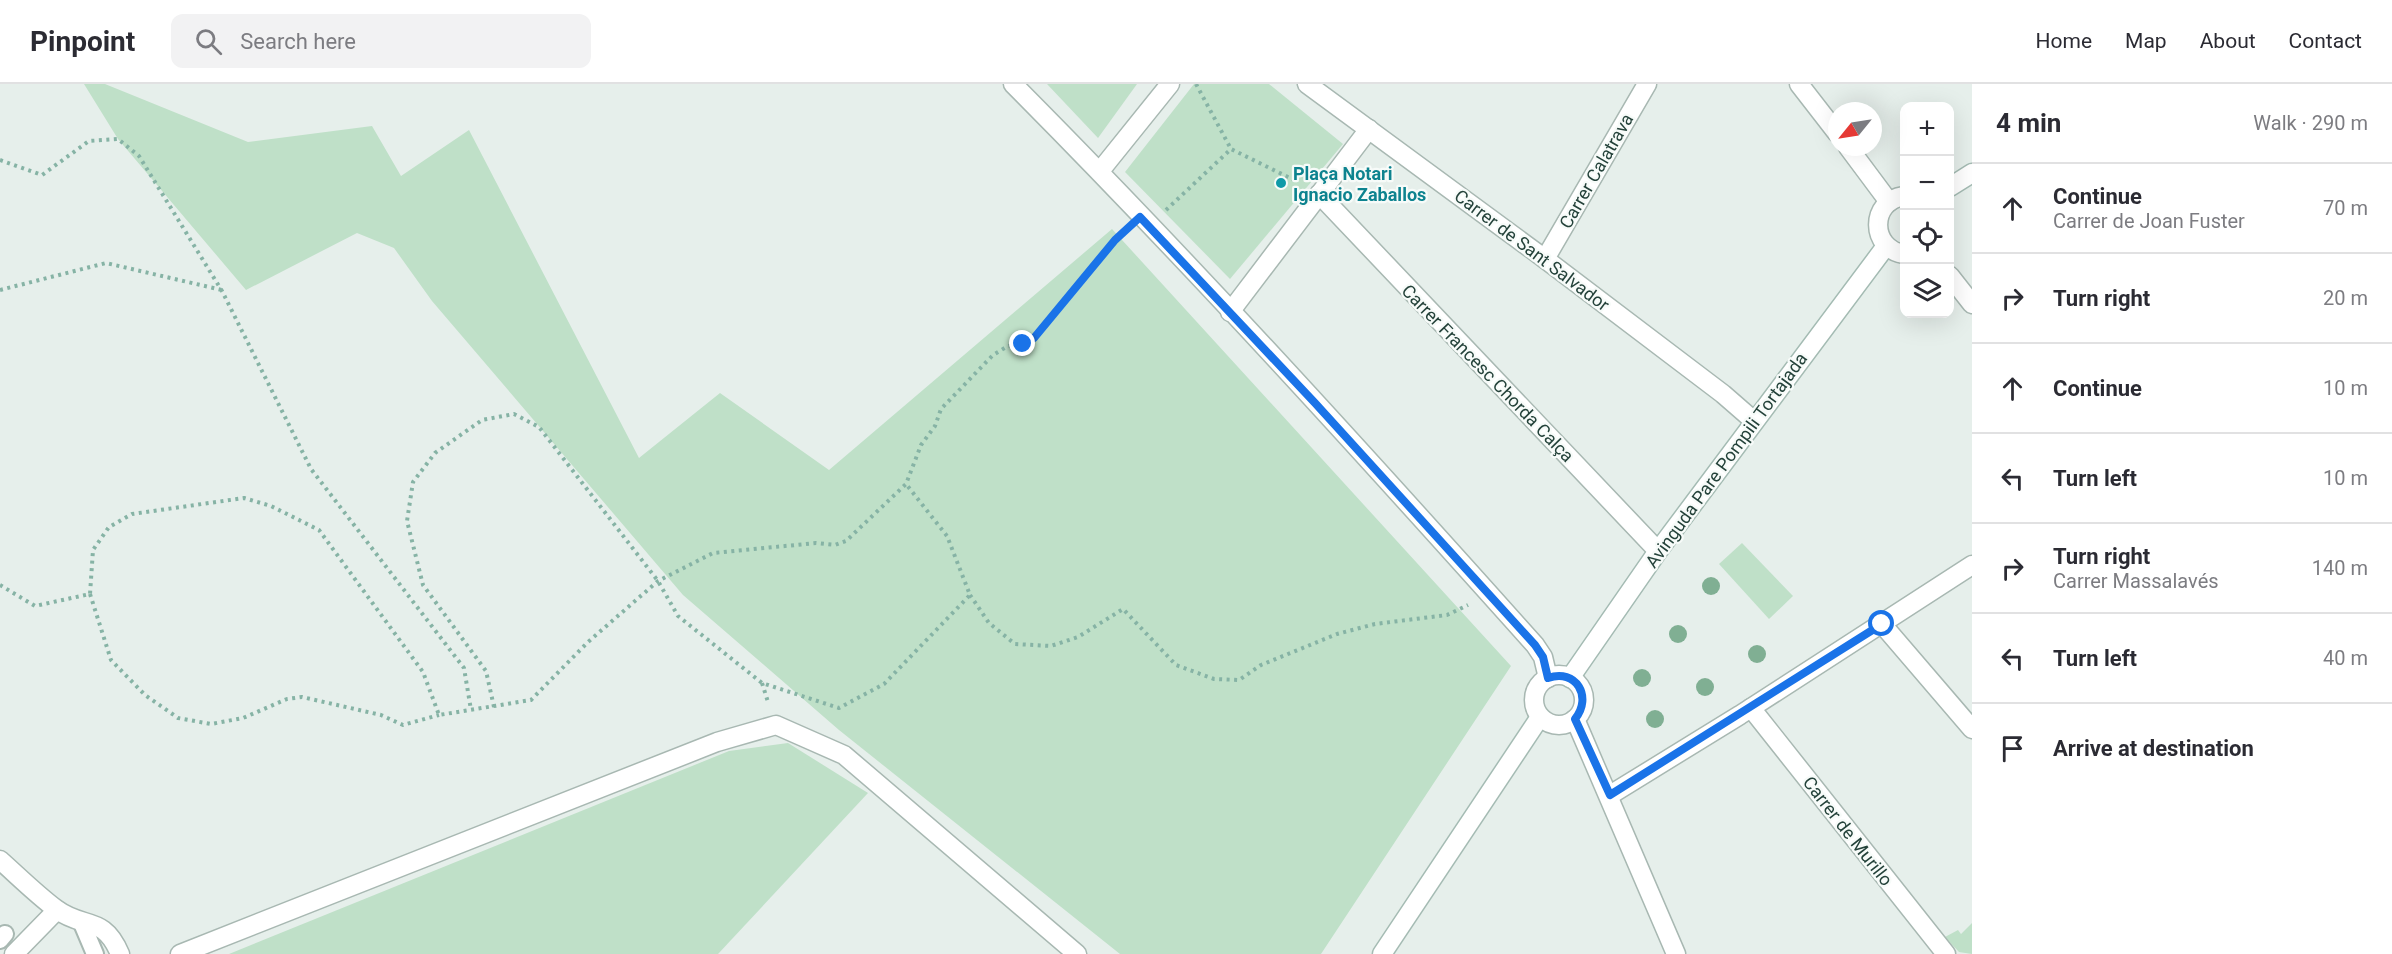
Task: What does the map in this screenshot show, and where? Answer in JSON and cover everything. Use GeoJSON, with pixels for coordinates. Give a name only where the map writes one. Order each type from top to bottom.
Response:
{"type":"FeatureCollection","features":[{"type":"Feature","properties":{"kind":"street"},"geometry":{"type":"LineString","coordinates":[[1013,84],[1100,171],[1535,645],[1543,657],[1548,678]]}},
{"type":"Feature","properties":{"kind":"street"},"geometry":{"type":"LineString","coordinates":[[1100,171],[1170,84]]}},
{"type":"Feature","properties":{"kind":"street","name":"Carrer de Sant Salvador"},"geometry":{"type":"LineString","coordinates":[[1307,84],[1545,259],[1723,394],[1754,421]]}},
{"type":"Feature","properties":{"kind":"street","name":"Carrer Calatrava"},"geometry":{"type":"LineString","coordinates":[[1545,259],[1647,84]]}},
{"type":"Feature","properties":{"kind":"street"},"geometry":{"type":"LineString","coordinates":[[1783,84],[1815,102]]}},
{"type":"Feature","properties":{"kind":"street"},"geometry":{"type":"LineString","coordinates":[[1799,84],[1828,120]]}},
{"type":"Feature","properties":{"kind":"street"},"geometry":{"type":"LineString","coordinates":[[1230,312],[1313,190],[1369,129]]}},
{"type":"Feature","properties":{"kind":"street"},"geometry":{"type":"LineString","coordinates":[[1856,156],[1897,199],[1878,219],[1880,238],[1893,252],[1900,253]]}},
{"type":"Feature","properties":{"kind":"street"},"geometry":{"type":"LineString","coordinates":[[1954,184],[1972,173]]}},
{"type":"Feature","properties":{"kind":"street","name":"Carrer Francesc Chorda Calça"},"geometry":{"type":"LineString","coordinates":[[1313,190],[1658,551]]}},
{"type":"Feature","properties":{"kind":"street","name":"Avinguda Pare Pompili Tortajada"},"geometry":{"type":"LineString","coordinates":[[1570,678],[1658,551],[1886,246]]}},
{"type":"Feature","properties":{"kind":"street"},"geometry":{"type":"LineString","coordinates":[[1954,281],[1972,304]]}},
{"type":"Feature","properties":{"kind":"street"},"geometry":{"type":"LineString","coordinates":[[1610,795],[1751,708],[1972,565]]}},
{"type":"Feature","properties":{"kind":"street"},"geometry":{"type":"LineString","coordinates":[[1882,624],[1972,729]]}},
{"type":"Feature","properties":{"kind":"street"},"geometry":{"type":"LineString","coordinates":[[1563,675],[1570,678],[1581,689],[1584,697],[1583,706],[1575,719],[1568,724],[1553,725],[1540,717],[1536,710],[1534,695],[1542,682],[1548,678],[1563,675]]}},
{"type":"Feature","properties":{"kind":"street","name":"Carrer de Murillo"},"geometry":{"type":"LineString","coordinates":[[1751,708],[1946,954]]}},
{"type":"Feature","properties":{"kind":"street"},"geometry":{"type":"LineString","coordinates":[[1382,954],[1540,717]]}},
{"type":"Feature","properties":{"kind":"street"},"geometry":{"type":"LineString","coordinates":[[1575,719],[1610,795],[1676,954]]}},
{"type":"Feature","properties":{"kind":"street"},"geometry":{"type":"LineString","coordinates":[[180,954],[717,742],[776,725],[844,755],[1077,954]]}},
{"type":"Feature","properties":{"kind":"street"},"geometry":{"type":"LineString","coordinates":[[0,860],[57,910],[81,921],[101,926],[114,940],[120,954]]}},
{"type":"Feature","properties":{"kind":"street"},"geometry":{"type":"LineString","coordinates":[[14,954],[57,910]]}},
{"type":"Feature","properties":{"kind":"lane"},"geometry":{"type":"LineString","coordinates":[[81,921],[94,954]]}},
{"type":"Feature","properties":{"kind":"path"},"geometry":{"type":"LineString","coordinates":[[1196,84],[1231,149],[1313,190]]}},
{"type":"Feature","properties":{"kind":"path"},"geometry":{"type":"LineString","coordinates":[[0,160],[42,175],[89,141],[118,139],[138,156],[222,291],[311,469],[464,668],[471,710]]}},
{"type":"Feature","properties":{"kind":"path"},"geometry":{"type":"LineString","coordinates":[[1161,214],[1231,149]]}},
{"type":"Feature","properties":{"kind":"path"},"geometry":{"type":"LineString","coordinates":[[439,715],[423,672],[319,530],[271,506],[244,498],[132,514],[109,527],[93,550],[90,594],[111,660],[145,695],[178,718],[211,724],[243,718],[287,699],[302,697],[381,715],[403,726],[439,715],[531,700],[588,642],[658,580],[713,553],[816,543],[835,545],[846,541],[906,484],[921,445],[935,426],[940,409],[993,355],[1008,346],[1023,344],[1034,338],[1115,240],[1140,217]]}},
{"type":"Feature","properties":{"kind":"path"},"geometry":{"type":"LineString","coordinates":[[0,290],[106,263],[222,291]]}},
{"type":"Feature","properties":{"kind":"path"},"geometry":{"type":"LineString","coordinates":[[494,706],[486,671],[423,585],[407,521],[413,482],[435,453],[482,420],[514,414],[539,428],[658,580],[678,616],[762,682],[839,708],[884,684],[970,595]]}},
{"type":"Feature","properties":{"kind":"path"},"geometry":{"type":"LineString","coordinates":[[906,484],[947,536],[970,595],[989,623],[1015,644],[1051,646],[1069,640],[1123,609],[1176,665],[1214,679],[1239,680],[1261,665],[1337,634],[1375,624],[1448,615],[1468,605]]}},
{"type":"Feature","properties":{"kind":"path"},"geometry":{"type":"LineString","coordinates":[[0,585],[35,606],[90,594]]}},
{"type":"Feature","properties":{"kind":"green space"},"geometry":{"type":"Polygon","coordinates":[[[84,84],[105,84],[248,142],[372,126],[401,176],[469,130],[639,458],[720,393],[829,470],[1112,229],[1511,666],[1321,954],[1120,954],[839,730],[683,595],[432,301],[394,248],[357,233],[246,290],[118,139],[84,84]]]}},
{"type":"Feature","properties":{"kind":"green space"},"geometry":{"type":"Polygon","coordinates":[[[1047,84],[1137,84],[1098,138],[1047,84]]]}},
{"type":"Feature","properties":{"kind":"green space"},"geometry":{"type":"Polygon","coordinates":[[[1194,84],[1269,84],[1343,144],[1230,279],[1125,172],[1194,84]]]}},
{"type":"Feature","properties":{"kind":"green space"},"geometry":{"type":"Polygon","coordinates":[[[1742,543],[1793,596],[1769,619],[1719,564],[1742,543]]]}},
{"type":"Feature","properties":{"kind":"green space"},"geometry":{"type":"Polygon","coordinates":[[[788,743],[868,793],[718,954],[229,954],[729,751],[788,743]]]}},
{"type":"Feature","properties":{"kind":"green space"},"geometry":{"type":"Polygon","coordinates":[[[1972,923],[1972,954],[1959,952],[1945,937],[1958,930],[1961,934],[1972,923]]]}},
{"type":"Feature","properties":{"kind":"place","name":"Plaça Notari Ignacio Zaballos"},"geometry":{"type":"Point","coordinates":[1281,183]}},
{"type":"Feature","properties":{"kind":"route"},"geometry":{"type":"LineString","coordinates":[[1023,344],[1034,338],[1115,240],[1140,217],[1423,519],[1535,645],[1543,657],[1548,678],[1563,675],[1570,678],[1581,689],[1584,697],[1583,706],[1575,719],[1610,795],[1740,716],[1882,624]]}}]}
